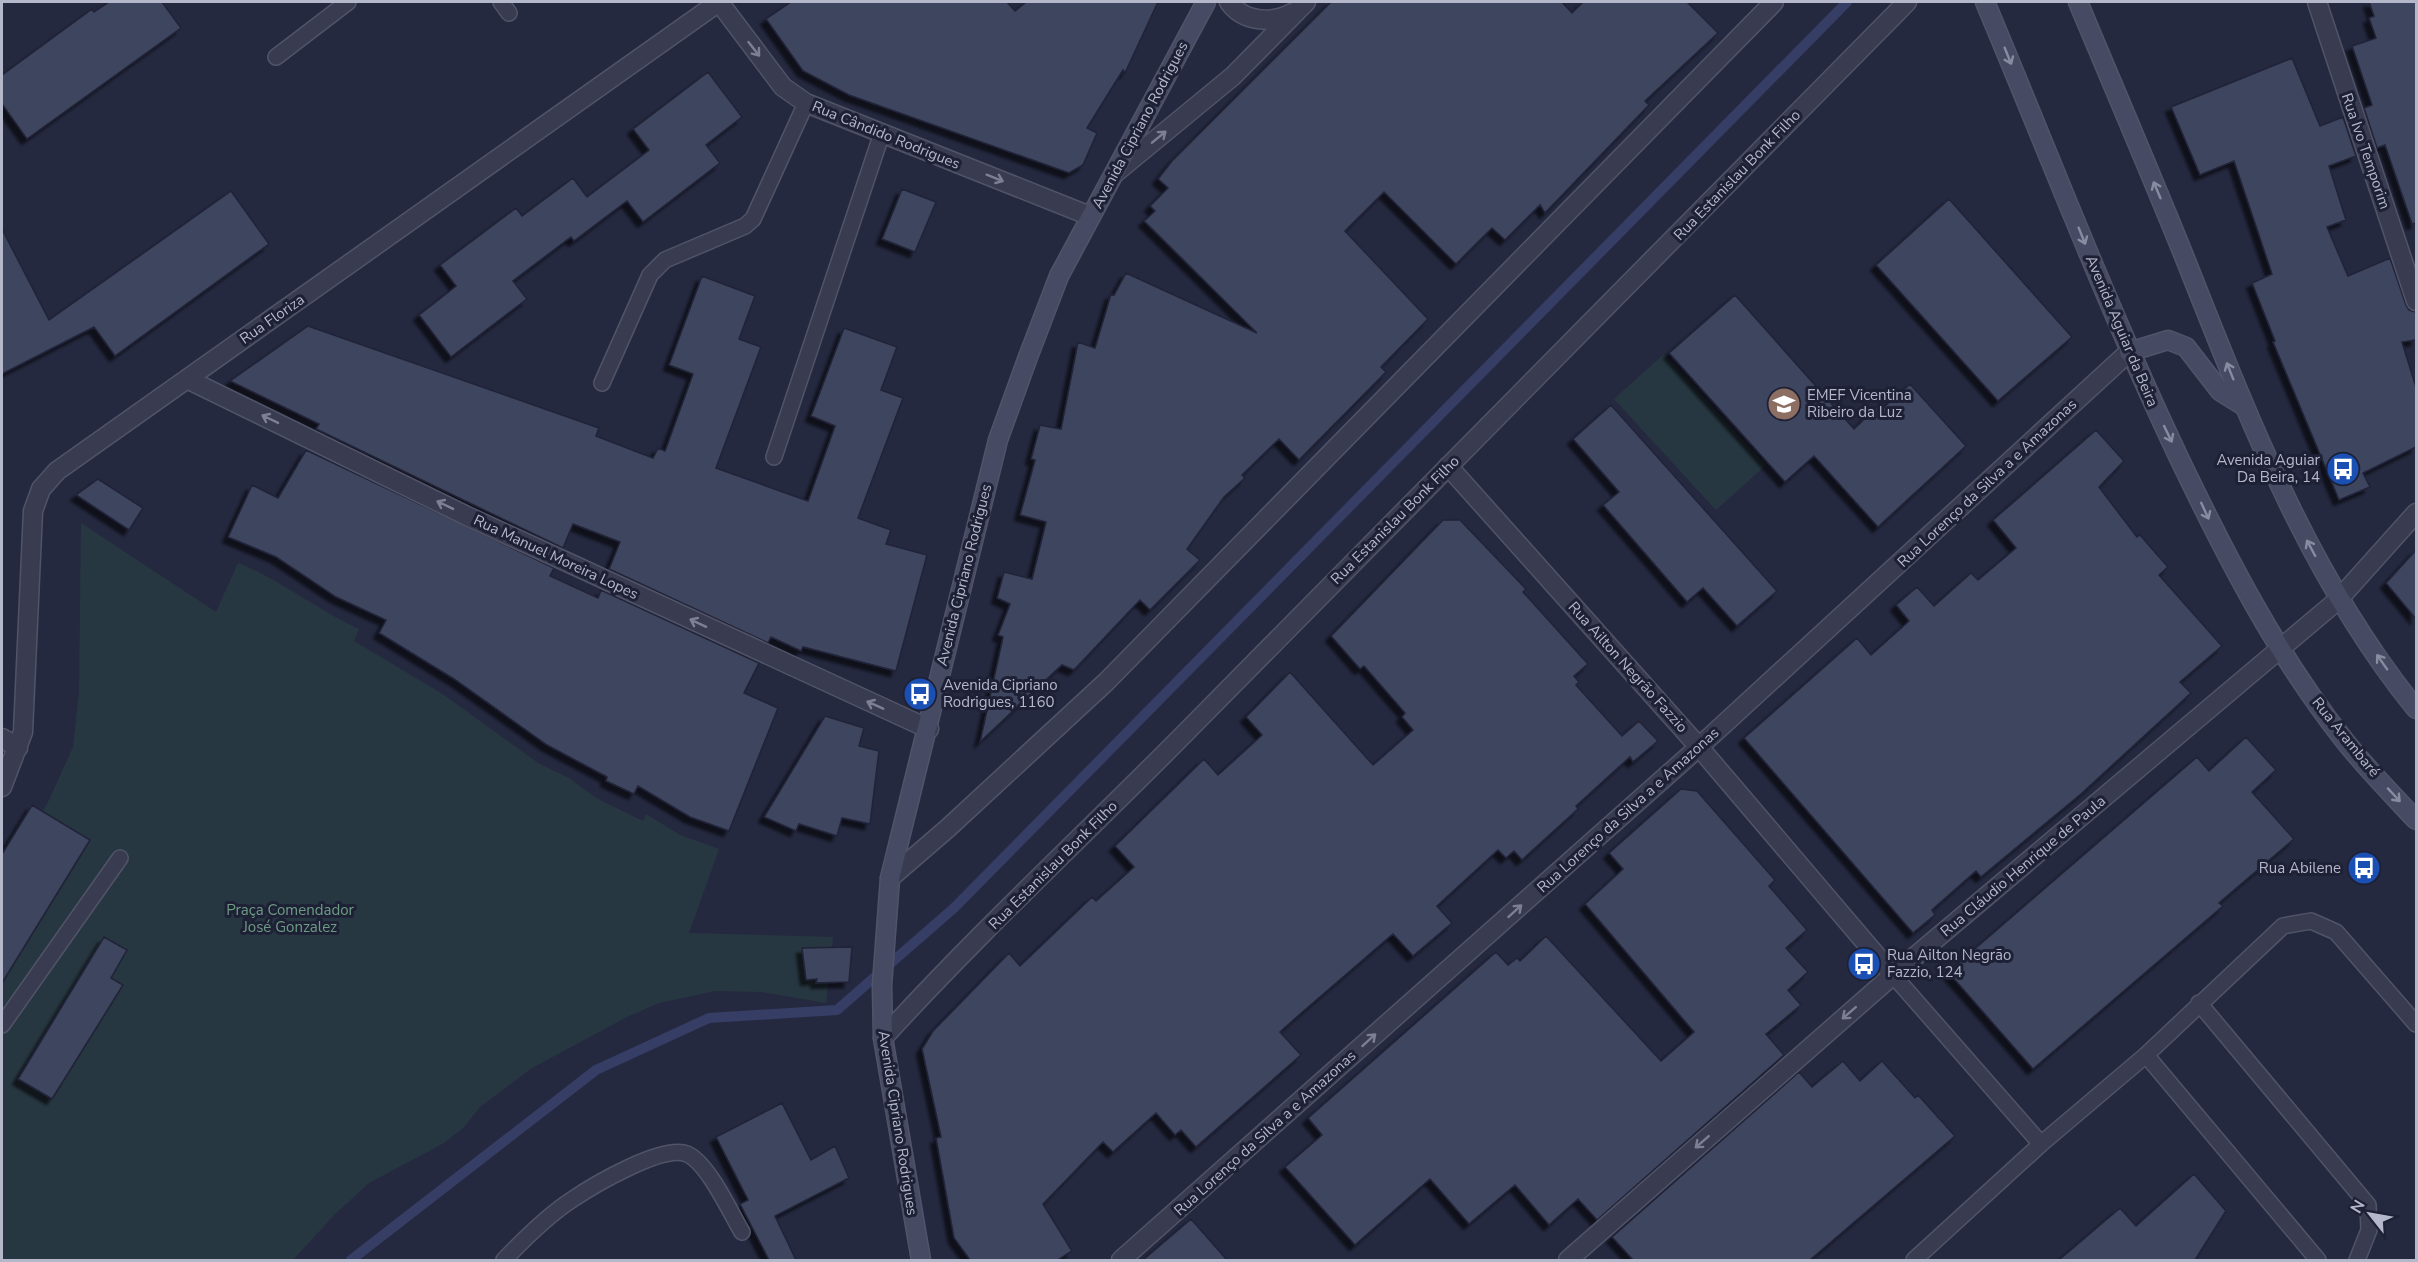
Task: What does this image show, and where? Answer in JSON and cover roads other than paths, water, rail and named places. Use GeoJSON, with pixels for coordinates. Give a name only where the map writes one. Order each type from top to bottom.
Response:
{"type":"FeatureCollection","features":[{"type":"Feature","properties":{"kind":"main road","name":"Avenida Cipriano Rodrigues"},"geometry":{"type":"LineString","coordinates":[[921,1260],[883,1038],[882,985],[890,878],[929,729],[949,632],[998,440],[1059,276],[1206,2]]}},
{"type":"Feature","properties":{"kind":"main road","name":"Avenida Aguiar da Beira"},"geometry":{"type":"LineString","coordinates":[[1985,2],[2129,352],[2218,539],[2281,650]]}},
{"type":"Feature","properties":{"kind":"main road"},"geometry":{"type":"LineString","coordinates":[[2078,2],[2244,406],[2304,536],[2338,600],[2416,709]]}},
{"type":"Feature","properties":{"kind":"main road"},"geometry":{"type":"LineString","coordinates":[[2129,352],[2168,340],[2186,347],[2220,392],[2244,406]]}},
{"type":"Feature","properties":{"kind":"main road","name":"Rua Arambaré"},"geometry":{"type":"LineString","coordinates":[[2281,650],[2345,742],[2416,820]]}},
{"type":"Feature","properties":{"kind":"street","name":"Rua Cândido Rodrigues"},"geometry":{"type":"LineString","coordinates":[[719,2],[783,87],[806,103],[1090,216]]}},
{"type":"Feature","properties":{"kind":"street","name":"Rua Floriza"},"geometry":{"type":"LineString","coordinates":[[2,787],[24,732],[33,511],[41,489],[57,471],[719,2]]}},
{"type":"Feature","properties":{"kind":"street"},"geometry":{"type":"LineString","coordinates":[[1229,2],[1248,17],[1265,21],[1283,18],[1303,5]]}},
{"type":"Feature","properties":{"kind":"street"},"geometry":{"type":"LineString","coordinates":[[890,878],[948,828],[1106,682],[1774,2]]}},
{"type":"Feature","properties":{"kind":"street","name":"Rua Estanislau Bonk Filho"},"geometry":{"type":"LineString","coordinates":[[883,1038],[929,988],[1565,351],[1907,2]]}},
{"type":"Feature","properties":{"kind":"street","name":"Rua Ivo Temporim"},"geometry":{"type":"LineString","coordinates":[[2317,2],[2416,301]]}},
{"type":"Feature","properties":{"kind":"street"},"geometry":{"type":"LineString","coordinates":[[1114,174],[1233,76],[1303,5]]}},
{"type":"Feature","properties":{"kind":"street","name":"Rua Lorenço da Silva a e Amazonas"},"geometry":{"type":"LineString","coordinates":[[1121,1260],[1699,747],[2129,352]]}},
{"type":"Feature","properties":{"kind":"street","name":"Rua Manuel Moreira Lopes"},"geometry":{"type":"LineString","coordinates":[[188,379],[467,516],[929,729]]}},
{"type":"Feature","properties":{"kind":"street","name":"Rua Ailton Negrão Fazzio"},"geometry":{"type":"LineString","coordinates":[[1448,466],[1699,747],[1893,975]]}},
{"type":"Feature","properties":{"kind":"street","name":"Rua Cláudio Henrique de Paula"},"geometry":{"type":"LineString","coordinates":[[1568,1260],[1893,975],[2338,600],[2416,513]]}},
{"type":"Feature","properties":{"kind":"street"},"geometry":{"type":"LineString","coordinates":[[2,738],[18,748]]}},
{"type":"Feature","properties":{"kind":"lane"},"geometry":{"type":"LineString","coordinates":[[276,57],[348,2]]}},
{"type":"Feature","properties":{"kind":"lane"},"geometry":{"type":"LineString","coordinates":[[602,383],[650,275],[665,260],[745,226],[753,219],[806,103]]}},
{"type":"Feature","properties":{"kind":"lane"},"geometry":{"type":"LineString","coordinates":[[774,457],[882,134]]}},
{"type":"Feature","properties":{"kind":"lane"},"geometry":{"type":"LineString","coordinates":[[2,1025],[120,858]]}},
{"type":"Feature","properties":{"kind":"lane"},"geometry":{"type":"LineString","coordinates":[[1914,1260],[2041,1144],[2146,1055],[2283,926],[2311,921],[2336,932],[2416,1024]]}},
{"type":"Feature","properties":{"kind":"lane","name":"Rua Ailton Negrão Fazzio"},"geometry":{"type":"LineString","coordinates":[[1893,975],[2041,1144]]}},
{"type":"Feature","properties":{"kind":"lane"},"geometry":{"type":"LineString","coordinates":[[2199,1004],[2368,1205],[2368,1230],[2357,1260]]}},
{"type":"Feature","properties":{"kind":"lane"},"geometry":{"type":"LineString","coordinates":[[2146,1055],[2318,1260]]}},
{"type":"Feature","properties":{"kind":"lane"},"geometry":{"type":"LineString","coordinates":[[504,1260],[518,1245],[572,1199],[631,1166],[674,1152],[686,1154],[701,1164],[742,1232]]}},
{"type":"Feature","properties":{"kind":"waterway"},"geometry":{"type":"LineString","coordinates":[[351,1260],[596,1070],[709,1018],[837,1010],[954,908],[1847,2]]}},
{"type":"Feature","properties":{"kind":"place","name":"EMEF Vicentina Ribeiro da Luz"},"geometry":{"type":"Point","coordinates":[1784,404]}},
{"type":"Feature","properties":{"kind":"place","name":"Avenida Aguiar Da Beira, 14"},"geometry":{"type":"Point","coordinates":[2343,469]}},
{"type":"Feature","properties":{"kind":"place","name":"Avenida Cipriano Rodrigues, 1160"},"geometry":{"type":"Point","coordinates":[920,694]}},
{"type":"Feature","properties":{"kind":"place","name":"Rua Abilene"},"geometry":{"type":"Point","coordinates":[2364,868]}},
{"type":"Feature","properties":{"kind":"place","name":"Rua Ailton Negrão Fazzio, 124"},"geometry":{"type":"Point","coordinates":[1864,964]}},
{"type":"Feature","properties":{"kind":"park label","name":"Praça Comendador José Gonzalez"},"geometry":{"type":"Point","coordinates":[290,918]}}]}
